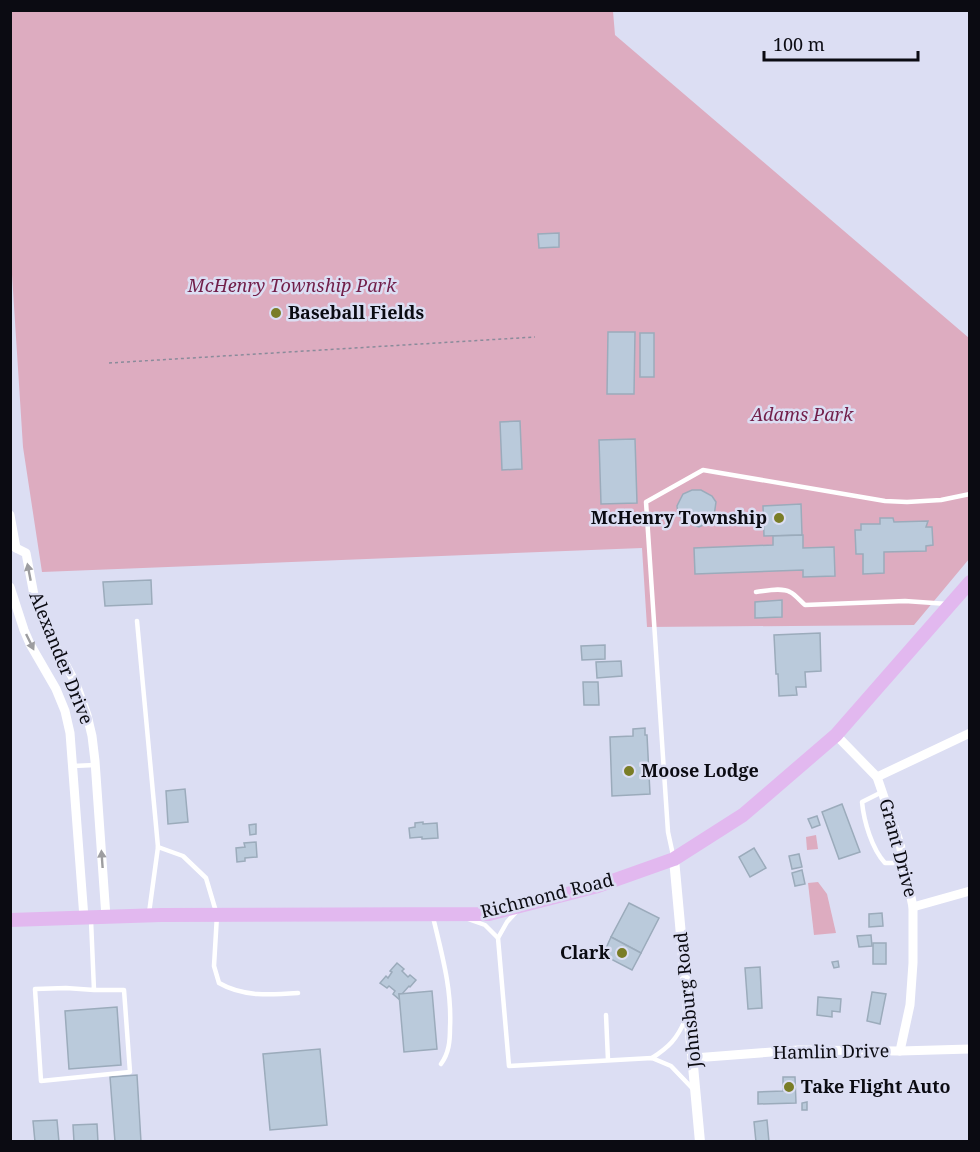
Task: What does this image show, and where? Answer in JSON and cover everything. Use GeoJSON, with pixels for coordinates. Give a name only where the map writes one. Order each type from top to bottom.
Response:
{"type":"FeatureCollection","features":[{"type":"Feature","properties":{"kind":"main road","name":"Richmond Road"},"geometry":{"type":"LineString","coordinates":[[10,920],[217,915],[489,914],[598,886],[674,859],[743,815],[836,735],[969,582]]}},
{"type":"Feature","properties":{"kind":"street","name":"Alexander Drive"},"geometry":{"type":"LineString","coordinates":[[10,515],[13,550],[26,553],[34,595],[44,624],[76,684],[92,736],[106,917]]}},
{"type":"Feature","properties":{"kind":"street","name":"Alexander Drive"},"geometry":{"type":"LineString","coordinates":[[10,587],[30,644],[56,689],[65,711],[70,733],[88,918]]}},
{"type":"Feature","properties":{"kind":"street"},"geometry":{"type":"LineString","coordinates":[[877,777],[969,733]]}},
{"type":"Feature","properties":{"kind":"street","name":"Grant Drive"},"geometry":{"type":"LineString","coordinates":[[836,735],[877,777],[900,844],[913,907],[910,1005],[900,1051]]}},
{"type":"Feature","properties":{"kind":"street","name":"Johnsburg Road"},"geometry":{"type":"LineString","coordinates":[[674,859],[700,1142]]}},
{"type":"Feature","properties":{"kind":"street"},"geometry":{"type":"LineString","coordinates":[[913,907],[969,891]]}},
{"type":"Feature","properties":{"kind":"street","name":"Hamlin Drive"},"geometry":{"type":"LineString","coordinates":[[694,1058],[798,1050],[969,1049]]}},
{"type":"Feature","properties":{"kind":"lane"},"geometry":{"type":"LineString","coordinates":[[674,859],[668,832],[646,501],[702,470],[885,501],[930,501],[969,494]]}},
{"type":"Feature","properties":{"kind":"lane"},"geometry":{"type":"LineString","coordinates":[[756,592],[783,590],[792,593],[805,605],[905,601],[950,604]]}},
{"type":"Feature","properties":{"kind":"lane"},"geometry":{"type":"LineString","coordinates":[[137,621],[158,847],[149,916]]}},
{"type":"Feature","properties":{"kind":"lane"},"geometry":{"type":"LineString","coordinates":[[73,766],[95,765]]}},
{"type":"Feature","properties":{"kind":"lane"},"geometry":{"type":"LineString","coordinates":[[882,792],[862,802],[876,854],[885,863],[904,863]]}},
{"type":"Feature","properties":{"kind":"lane"},"geometry":{"type":"LineString","coordinates":[[158,847],[183,856],[206,878],[217,915],[214,966],[219,983],[230,989],[265,995],[298,993]]}},
{"type":"Feature","properties":{"kind":"lane"},"geometry":{"type":"LineString","coordinates":[[521,906],[507,922],[498,938],[509,1066],[652,1058],[671,1066],[697,1094]]}},
{"type":"Feature","properties":{"kind":"lane"},"geometry":{"type":"LineString","coordinates":[[432,915],[450,990],[450,1042],[446,1057],[441,1064]]}},
{"type":"Feature","properties":{"kind":"lane"},"geometry":{"type":"LineString","coordinates":[[456,915],[485,925],[498,938]]}},
{"type":"Feature","properties":{"kind":"lane"},"geometry":{"type":"LineString","coordinates":[[88,918],[94,990]]}},
{"type":"Feature","properties":{"kind":"lane"},"geometry":{"type":"LineString","coordinates":[[35,989],[94,990],[124,990],[130,1072],[41,1081],[35,989]]}},
{"type":"Feature","properties":{"kind":"lane"},"geometry":{"type":"LineString","coordinates":[[652,1058],[668,1047],[680,1033],[689,1011]]}},
{"type":"Feature","properties":{"kind":"lane"},"geometry":{"type":"LineString","coordinates":[[606,1015],[608,1060]]}},
{"type":"Feature","properties":{"kind":"path"},"geometry":{"type":"LineString","coordinates":[[109,363],[535,337]]}},
{"type":"Feature","properties":{"kind":"green space","name":"McHenry Township Park"},"geometry":{"type":"Polygon","coordinates":[[[10,11],[613,11],[615,35],[969,338],[969,559],[914,625],[647,627],[642,548],[42,572],[23,447],[11,259],[10,11]]]}},
{"type":"Feature","properties":{"kind":"green space"},"geometry":{"type":"Polygon","coordinates":[[[816,835],[818,849],[807,850],[806,837],[816,835]]]}},
{"type":"Feature","properties":{"kind":"green space"},"geometry":{"type":"Polygon","coordinates":[[[818,882],[827,894],[836,933],[814,935],[808,883],[818,882]]]}},
{"type":"Feature","properties":{"kind":"building"},"geometry":{"type":"Polygon","coordinates":[[[559,233],[559,247],[539,248],[538,234],[559,233]]]}},
{"type":"Feature","properties":{"kind":"building"},"geometry":{"type":"Polygon","coordinates":[[[608,332],[635,332],[634,394],[607,394],[608,332]]]}},
{"type":"Feature","properties":{"kind":"building"},"geometry":{"type":"Polygon","coordinates":[[[640,333],[654,333],[654,377],[640,377],[640,333]]]}},
{"type":"Feature","properties":{"kind":"building"},"geometry":{"type":"Polygon","coordinates":[[[520,421],[522,469],[502,470],[500,422],[520,421]]]}},
{"type":"Feature","properties":{"kind":"building"},"geometry":{"type":"Polygon","coordinates":[[[635,439],[637,503],[601,504],[599,440],[635,439]]]}},
{"type":"Feature","properties":{"kind":"building"},"geometry":{"type":"Polygon","coordinates":[[[692,490],[701,490],[712,496],[716,502],[714,516],[708,523],[699,527],[684,522],[678,514],[677,506],[683,494],[692,490]]]}},
{"type":"Feature","properties":{"kind":"building"},"geometry":{"type":"Polygon","coordinates":[[[801,504],[802,535],[764,536],[763,506],[801,504]]]}},
{"type":"Feature","properties":{"kind":"building"},"geometry":{"type":"Polygon","coordinates":[[[880,518],[893,518],[894,522],[928,521],[926,527],[932,527],[933,545],[926,546],[926,551],[884,552],[884,573],[863,574],[863,554],[856,554],[855,530],[861,530],[861,524],[880,524],[880,518]]]}},
{"type":"Feature","properties":{"kind":"building"},"geometry":{"type":"Polygon","coordinates":[[[803,535],[803,548],[834,547],[835,576],[803,577],[803,570],[695,574],[694,548],[773,545],[773,536],[803,535]]]}},
{"type":"Feature","properties":{"kind":"building"},"geometry":{"type":"Polygon","coordinates":[[[151,580],[152,604],[105,606],[103,582],[151,580]]]}},
{"type":"Feature","properties":{"kind":"building"},"geometry":{"type":"Polygon","coordinates":[[[782,600],[782,617],[755,618],[755,602],[782,600]]]}},
{"type":"Feature","properties":{"kind":"building"},"geometry":{"type":"Polygon","coordinates":[[[820,633],[821,671],[805,672],[806,687],[796,687],[797,695],[779,696],[774,635],[820,633]]]}},
{"type":"Feature","properties":{"kind":"building"},"geometry":{"type":"Polygon","coordinates":[[[605,645],[605,659],[582,660],[581,646],[605,645]]]}},
{"type":"Feature","properties":{"kind":"building"},"geometry":{"type":"Polygon","coordinates":[[[621,661],[622,676],[597,678],[596,662],[621,661]]]}},
{"type":"Feature","properties":{"kind":"building"},"geometry":{"type":"Polygon","coordinates":[[[583,682],[598,682],[599,705],[584,705],[583,682]]]}},
{"type":"Feature","properties":{"kind":"building"},"geometry":{"type":"Polygon","coordinates":[[[645,728],[650,794],[612,796],[610,737],[633,736],[633,729],[645,728]]]}},
{"type":"Feature","properties":{"kind":"building"},"geometry":{"type":"Polygon","coordinates":[[[185,789],[188,822],[168,824],[166,791],[185,789]]]}},
{"type":"Feature","properties":{"kind":"building"},"geometry":{"type":"Polygon","coordinates":[[[842,804],[860,852],[839,859],[822,812],[842,804]]]}},
{"type":"Feature","properties":{"kind":"building"},"geometry":{"type":"Polygon","coordinates":[[[817,816],[820,825],[812,828],[808,819],[817,816]]]}},
{"type":"Feature","properties":{"kind":"building"},"geometry":{"type":"Polygon","coordinates":[[[423,822],[423,824],[437,823],[438,838],[410,838],[409,828],[415,827],[415,823],[423,822]]]}},
{"type":"Feature","properties":{"kind":"building"},"geometry":{"type":"Polygon","coordinates":[[[256,824],[256,834],[250,835],[249,825],[256,824]]]}},
{"type":"Feature","properties":{"kind":"building"},"geometry":{"type":"Polygon","coordinates":[[[256,842],[257,857],[245,858],[245,861],[237,862],[236,848],[245,847],[244,843],[256,842]]]}},
{"type":"Feature","properties":{"kind":"building"},"geometry":{"type":"Polygon","coordinates":[[[754,848],[766,868],[750,877],[739,857],[754,848]]]}},
{"type":"Feature","properties":{"kind":"building"},"geometry":{"type":"Polygon","coordinates":[[[799,854],[802,867],[792,869],[789,856],[799,854]]]}},
{"type":"Feature","properties":{"kind":"building"},"geometry":{"type":"Polygon","coordinates":[[[802,870],[805,884],[795,886],[792,873],[802,870]]]}},
{"type":"Feature","properties":{"kind":"building"},"geometry":{"type":"Polygon","coordinates":[[[629,903],[659,918],[641,953],[611,937],[629,903]]]}},
{"type":"Feature","properties":{"kind":"building"},"geometry":{"type":"Polygon","coordinates":[[[882,913],[883,926],[869,927],[869,914],[882,913]]]}},
{"type":"Feature","properties":{"kind":"building"},"geometry":{"type":"Polygon","coordinates":[[[871,935],[872,946],[859,947],[857,936],[871,935]]]}},
{"type":"Feature","properties":{"kind":"building"},"geometry":{"type":"Polygon","coordinates":[[[611,937],[641,953],[632,970],[603,955],[611,937]]]}},
{"type":"Feature","properties":{"kind":"building"},"geometry":{"type":"Polygon","coordinates":[[[873,943],[886,943],[886,964],[873,964],[873,943]]]}},
{"type":"Feature","properties":{"kind":"building"},"geometry":{"type":"Polygon","coordinates":[[[838,961],[839,967],[834,968],[832,962],[838,961]]]}},
{"type":"Feature","properties":{"kind":"building"},"geometry":{"type":"Polygon","coordinates":[[[397,963],[408,977],[410,975],[416,980],[402,994],[399,994],[400,1000],[393,994],[395,991],[380,983],[386,976],[388,978],[392,972],[390,971],[397,963]]]}},
{"type":"Feature","properties":{"kind":"building"},"geometry":{"type":"Polygon","coordinates":[[[760,967],[762,1008],[748,1009],[745,968],[760,967]]]}},
{"type":"Feature","properties":{"kind":"building"},"geometry":{"type":"Polygon","coordinates":[[[432,991],[437,1049],[404,1052],[399,994],[432,991]]]}},
{"type":"Feature","properties":{"kind":"building"},"geometry":{"type":"Polygon","coordinates":[[[872,992],[886,994],[880,1024],[867,1021],[872,992]]]}},
{"type":"Feature","properties":{"kind":"building"},"geometry":{"type":"Polygon","coordinates":[[[818,997],[841,999],[840,1012],[832,1011],[832,1017],[817,1015],[818,997]]]}},
{"type":"Feature","properties":{"kind":"building"},"geometry":{"type":"Polygon","coordinates":[[[117,1007],[121,1065],[69,1069],[65,1011],[117,1007]]]}},
{"type":"Feature","properties":{"kind":"building"},"geometry":{"type":"Polygon","coordinates":[[[320,1049],[327,1125],[270,1130],[263,1054],[320,1049]]]}},
{"type":"Feature","properties":{"kind":"building"},"geometry":{"type":"Polygon","coordinates":[[[137,1075],[141,1142],[115,1142],[110,1077],[137,1075]]]}},
{"type":"Feature","properties":{"kind":"building"},"geometry":{"type":"Polygon","coordinates":[[[783,1077],[795,1077],[796,1103],[758,1104],[758,1092],[783,1091],[783,1077]]]}},
{"type":"Feature","properties":{"kind":"building"},"geometry":{"type":"Polygon","coordinates":[[[807,1102],[807,1110],[802,1110],[802,1103],[807,1102]]]}},
{"type":"Feature","properties":{"kind":"building"},"geometry":{"type":"Polygon","coordinates":[[[57,1120],[59,1142],[35,1142],[33,1121],[57,1120]]]}},
{"type":"Feature","properties":{"kind":"building"},"geometry":{"type":"Polygon","coordinates":[[[767,1120],[769,1142],[756,1142],[754,1122],[767,1120]]]}},
{"type":"Feature","properties":{"kind":"building"},"geometry":{"type":"Polygon","coordinates":[[[97,1124],[98,1142],[74,1142],[73,1125],[97,1124]]]}},
{"type":"Feature","properties":{"kind":"place","name":"Baseball Fields"},"geometry":{"type":"Point","coordinates":[276,313]}},
{"type":"Feature","properties":{"kind":"place","name":"McHenry Township"},"geometry":{"type":"Point","coordinates":[779,518]}},
{"type":"Feature","properties":{"kind":"place","name":"Moose Lodge"},"geometry":{"type":"Point","coordinates":[629,771]}},
{"type":"Feature","properties":{"kind":"place","name":"Clark"},"geometry":{"type":"Point","coordinates":[622,953]}},
{"type":"Feature","properties":{"kind":"place","name":"Take Flight Auto"},"geometry":{"type":"Point","coordinates":[789,1087]}},
{"type":"Feature","properties":{"kind":"park label","name":"Adams Park"},"geometry":{"type":"Point","coordinates":[802,415]}}]}
